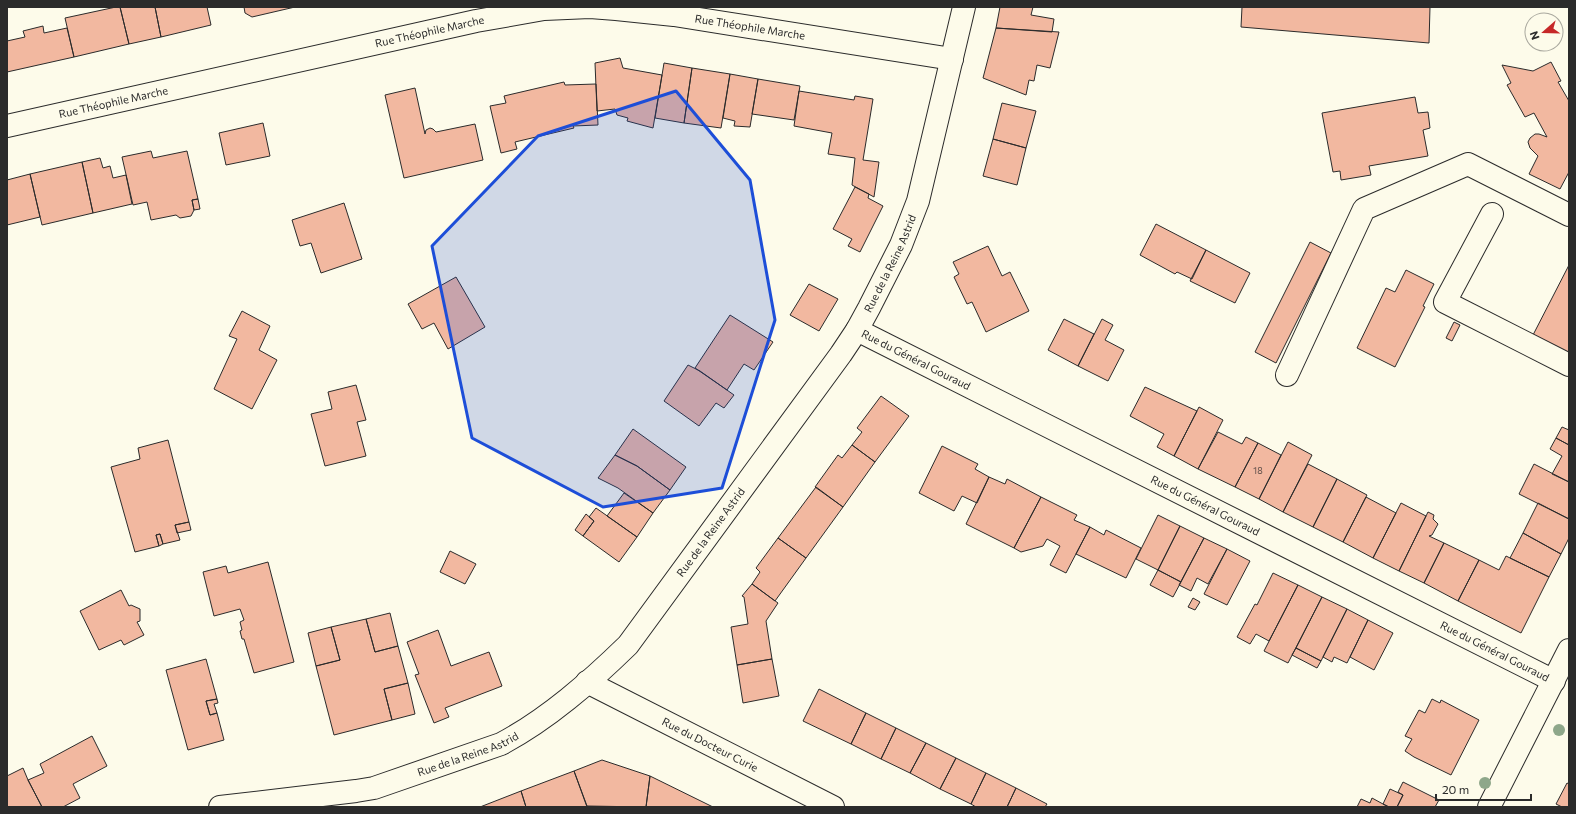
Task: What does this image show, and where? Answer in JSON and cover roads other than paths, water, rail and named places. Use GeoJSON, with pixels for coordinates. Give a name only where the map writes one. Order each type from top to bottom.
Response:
{"type":"FeatureCollection","features":[{"type":"Feature","properties":{"kind":"street","name":"Rue de la Reine Astrid"},"geometry":{"type":"LineString","coordinates":[[220,807],[356,791],[392,782],[501,744],[531,726],[587,682],[628,645],[857,330],[901,245],[918,201],[964,7]]}},
{"type":"Feature","properties":{"kind":"street","name":"Rue Théophile Marche"},"geometry":{"type":"LineString","coordinates":[[7,126],[476,22],[536,10],[564,8],[616,9],[674,15],[952,59]]}},
{"type":"Feature","properties":{"kind":"street"},"geometry":{"type":"LineString","coordinates":[[1288,374],[1364,209],[1468,164],[1569,215]]}},
{"type":"Feature","properties":{"kind":"street"},"geometry":{"type":"LineString","coordinates":[[1492,214],[1445,302],[1569,365]]}},
{"type":"Feature","properties":{"kind":"street","name":"Rue du Général Gouraud"},"geometry":{"type":"LineString","coordinates":[[857,330],[1554,680]]}},
{"type":"Feature","properties":{"kind":"street"},"geometry":{"type":"LineString","coordinates":[[1489,807],[1569,650]]}},
{"type":"Feature","properties":{"kind":"street","name":"Rue du Docteur Curie"},"geometry":{"type":"LineString","coordinates":[[587,682],[833,807]]}}]}
